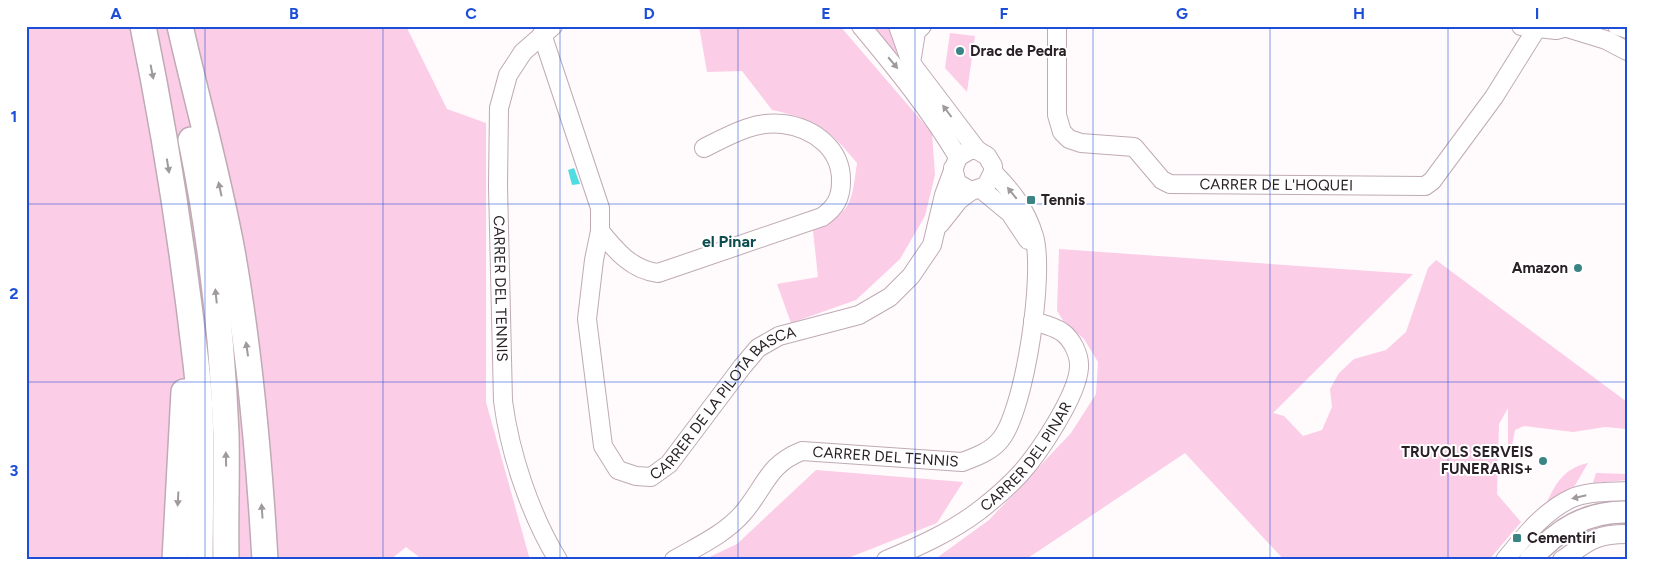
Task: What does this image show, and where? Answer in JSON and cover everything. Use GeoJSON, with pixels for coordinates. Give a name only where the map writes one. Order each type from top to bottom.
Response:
{"type":"FeatureCollection","features":[{"type":"Feature","properties":{"kind":"highway"},"geometry":{"type":"LineString","coordinates":[[142,26],[180,239],[196,364],[200,560]]}},
{"type":"Feature","properties":{"kind":"highway"},"geometry":{"type":"LineString","coordinates":[[168,26],[203,201],[216,294],[226,435],[226,560]]}},
{"type":"Feature","properties":{"kind":"highway"},"geometry":{"type":"LineString","coordinates":[[180,26],[219,187],[240,302],[255,421],[265,560]]}},
{"type":"Feature","properties":{"kind":"highway"},"geometry":{"type":"LineString","coordinates":[[175,560],[185,363],[191,328]]}},
{"type":"Feature","properties":{"kind":"main road"},"geometry":{"type":"LineString","coordinates":[[1530,560],[1557,534],[1580,520],[1605,513],[1627,512]]}},
{"type":"Feature","properties":{"kind":"street"},"geometry":{"type":"LineString","coordinates":[[861,26],[898,70],[942,129],[955,162],[957,183],[976,190],[1010,213],[1036,250]]}},
{"type":"Feature","properties":{"kind":"street","name":"CARRER DEL TENNIS"},"geometry":{"type":"LineString","coordinates":[[674,560],[727,528],[743,513],[773,468],[787,457],[802,451],[940,462],[962,462],[987,452],[1000,441],[1015,412],[1033,321],[1038,280],[1034,237],[1019,201],[993,172],[993,166],[987,156],[976,150],[911,63],[898,26]]}},
{"type":"Feature","properties":{"kind":"street"},"geometry":{"type":"LineString","coordinates":[[911,63],[916,32],[922,26]]}},
{"type":"Feature","properties":{"kind":"street","name":"CARRER DE L'HOQUEI"},"geometry":{"type":"LineString","coordinates":[[1057,26],[1057,115],[1062,132],[1069,139],[1081,143],[1134,147],[1162,180],[1170,184],[1284,186],[1426,186],[1432,181],[1494,97],[1529,27]]}},
{"type":"Feature","properties":{"kind":"street"},"geometry":{"type":"LineString","coordinates":[[1618,26],[1627,29]]}},
{"type":"Feature","properties":{"kind":"street"},"geometry":{"type":"LineString","coordinates":[[1529,27],[1569,27],[1606,40],[1627,51]]}},
{"type":"Feature","properties":{"kind":"street","name":"CARRER DE LA PILOTA BASCA"},"geometry":{"type":"LineString","coordinates":[[548,30],[600,208],[600,231],[594,260],[587,318],[603,446],[618,470],[636,476],[651,476],[670,464],[758,348],[779,336],[859,315],[890,297],[911,276],[932,245],[944,194],[955,162]]}},
{"type":"Feature","properties":{"kind":"street","name":"CARRER DEL TENNIS"},"geometry":{"type":"LineString","coordinates":[[548,30],[523,52],[508,75],[499,108],[498,186],[503,401],[513,457],[558,560]]}},
{"type":"Feature","properties":{"kind":"street"},"geometry":{"type":"LineString","coordinates":[[600,231],[619,254],[644,271],[658,273],[822,217],[832,210],[837,202],[841,188],[842,169],[836,153],[813,134],[801,128],[782,123],[760,124],[704,148]]}},
{"type":"Feature","properties":{"kind":"street"},"geometry":{"type":"LineString","coordinates":[[955,162],[970,150],[976,150]]}},
{"type":"Feature","properties":{"kind":"street"},"geometry":{"type":"LineString","coordinates":[[976,190],[990,182],[993,172]]}},
{"type":"Feature","properties":{"kind":"street","name":"CARRER DE LA PILOTA BASCA"},"geometry":{"type":"LineString","coordinates":[[937,229],[947,214],[976,190]]}},
{"type":"Feature","properties":{"kind":"street","name":"CARRER DEL PINAR"},"geometry":{"type":"LineString","coordinates":[[886,560],[932,541],[979,510],[1020,474],[1048,434],[1076,381],[1079,368],[1078,354],[1071,341],[1062,332],[1033,321]]}},
{"type":"Feature","properties":{"kind":"street"},"geometry":{"type":"LineString","coordinates":[[1505,560],[1531,530],[1570,499],[1597,493],[1627,492]]}},
{"type":"Feature","properties":{"kind":"street"},"geometry":{"type":"LineString","coordinates":[[1562,560],[1588,540],[1607,534],[1627,534]]}},
{"type":"Feature","properties":{"kind":"shaded area"},"geometry":{"type":"Polygon","coordinates":[[[26,26],[406,26],[447,109],[486,123],[486,402],[530,560],[423,560],[406,547],[390,560],[26,560],[26,26]]]}},
{"type":"Feature","properties":{"kind":"shaded area"},"geometry":{"type":"Polygon","coordinates":[[[699,26],[840,26],[932,133],[935,175],[925,216],[900,259],[856,300],[791,323],[777,284],[818,277],[813,231],[836,217],[848,205],[857,163],[829,133],[820,127],[800,117],[772,110],[742,71],[707,72],[699,26]]]}},
{"type":"Feature","properties":{"kind":"shaded area"},"geometry":{"type":"Polygon","coordinates":[[[867,26],[891,26],[897,54],[892,56],[867,26]]]}},
{"type":"Feature","properties":{"kind":"shaded area","name":"Drac de Pedra"},"geometry":{"type":"Polygon","coordinates":[[[950,33],[975,36],[967,92],[945,68],[950,33]]]}},
{"type":"Feature","properties":{"kind":"shaded area"},"geometry":{"type":"Polygon","coordinates":[[[1059,249],[1413,274],[1273,413],[1284,416],[1303,436],[1322,430],[1332,407],[1330,389],[1339,373],[1354,359],[1386,350],[1406,332],[1428,268],[1436,260],[1627,402],[1627,429],[1605,427],[1573,432],[1524,426],[1515,430],[1511,451],[1508,453],[1508,408],[1499,424],[1497,494],[1521,522],[1489,560],[1284,560],[1185,453],[1025,560],[930,560],[938,557],[989,520],[1071,433],[1096,394],[1098,362],[1084,339],[1064,322],[1057,311],[1059,249]]]}},
{"type":"Feature","properties":{"kind":"shaded area"},"geometry":{"type":"Polygon","coordinates":[[[1588,463],[1574,487],[1547,502],[1558,482],[1567,472],[1588,463]]]}},
{"type":"Feature","properties":{"kind":"shaded area"},"geometry":{"type":"Polygon","coordinates":[[[816,470],[963,482],[937,523],[843,560],[703,560],[737,544],[816,470]]]}},
{"type":"Feature","properties":{"kind":"shaded area"},"geometry":{"type":"Polygon","coordinates":[[[1596,473],[1627,474],[1627,480],[1593,483],[1596,473]]]}},
{"type":"Feature","properties":{"kind":"water"},"geometry":{"type":"Polygon","coordinates":[[[574,168],[580,184],[572,185],[568,170],[574,168]]]}},
{"type":"Feature","properties":{"kind":"place","name":"Drac de Pedra"},"geometry":{"type":"Point","coordinates":[960,51]}},
{"type":"Feature","properties":{"kind":"place","name":"Tennis"},"geometry":{"type":"Point","coordinates":[1031,200]}},
{"type":"Feature","properties":{"kind":"place","name":"Amazon"},"geometry":{"type":"Point","coordinates":[1578,268]}},
{"type":"Feature","properties":{"kind":"place","name":"TRUYOLS SERVEIS FUNERARIS+"},"geometry":{"type":"Point","coordinates":[1543,461]}},
{"type":"Feature","properties":{"kind":"place","name":"Cementiri"},"geometry":{"type":"Point","coordinates":[1517,538]}},
{"type":"Feature","properties":{"kind":"district","name":"el Pinar"},"geometry":{"type":"Point","coordinates":[729,241]}}]}
